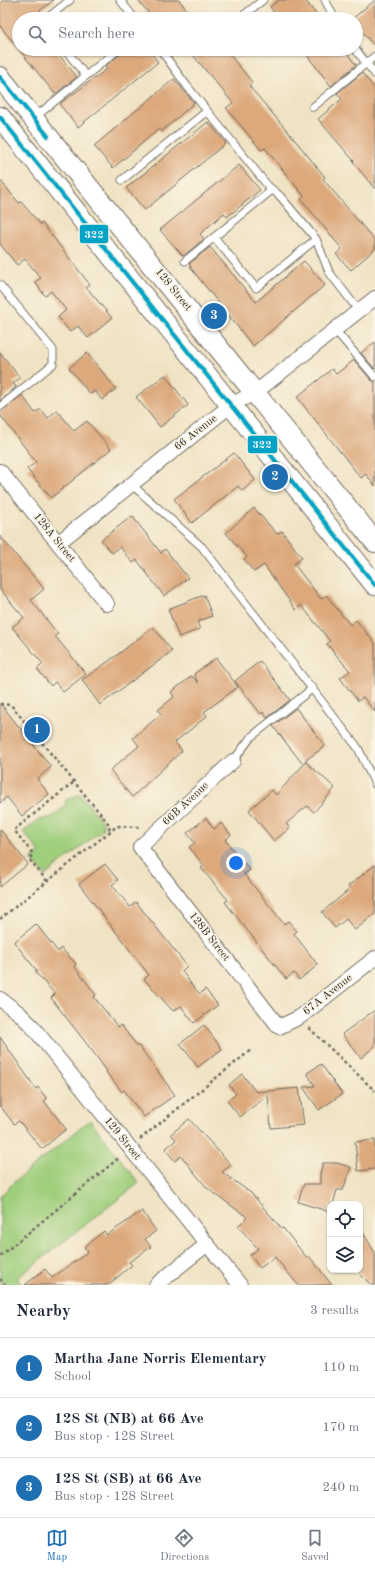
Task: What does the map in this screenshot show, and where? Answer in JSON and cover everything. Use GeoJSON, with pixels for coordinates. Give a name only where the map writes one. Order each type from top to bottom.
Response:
{"type":"FeatureCollection","features":[{"type":"Feature","properties":{"kind":"main road","name":"128 Street"},"geometry":{"type":"LineString","coordinates":[[0,77],[256,392],[375,542]]}},
{"type":"Feature","properties":{"kind":"main road"},"geometry":{"type":"LineString","coordinates":[[0,117],[375,585]]}},
{"type":"Feature","properties":{"kind":"street","name":"66 Avenue"},"geometry":{"type":"LineString","coordinates":[[58,543],[231,405],[256,392],[375,298]]}},
{"type":"Feature","properties":{"kind":"street","name":"128A Street"},"geometry":{"type":"LineString","coordinates":[[0,471],[107,604]]}},
{"type":"Feature","properties":{"kind":"street","name":"66B Avenue"},"geometry":{"type":"LineString","coordinates":[[140,847],[233,761]]}},
{"type":"Feature","properties":{"kind":"street","name":"128B Street"},"geometry":{"type":"LineString","coordinates":[[140,847],[279,1027]]}},
{"type":"Feature","properties":{"kind":"street","name":"67A Avenue"},"geometry":{"type":"LineString","coordinates":[[279,1027],[300,1017],[375,958]]}},
{"type":"Feature","properties":{"kind":"street","name":"129 Street"},"geometry":{"type":"LineString","coordinates":[[0,999],[19,1013],[32,1026],[240,1285]]}},
{"type":"Feature","properties":{"kind":"street"},"geometry":{"type":"LineString","coordinates":[[156,1285],[206,1244]]}},
{"type":"Feature","properties":{"kind":"lane"},"geometry":{"type":"LineString","coordinates":[[55,12],[70,0]]}},
{"type":"Feature","properties":{"kind":"lane"},"geometry":{"type":"LineString","coordinates":[[120,0],[129,12]]}},
{"type":"Feature","properties":{"kind":"lane"},"geometry":{"type":"LineString","coordinates":[[248,12],[263,0]]}},
{"type":"Feature","properties":{"kind":"lane"},"geometry":{"type":"LineString","coordinates":[[325,0],[331,12]]}},
{"type":"Feature","properties":{"kind":"lane"},"geometry":{"type":"LineString","coordinates":[[70,56],[86,76]]}},
{"type":"Feature","properties":{"kind":"lane"},"geometry":{"type":"LineString","coordinates":[[33,118],[110,56]]}},
{"type":"Feature","properties":{"kind":"lane"},"geometry":{"type":"LineString","coordinates":[[165,56],[207,111],[272,190],[280,196],[316,240],[329,272],[359,311]]}},
{"type":"Feature","properties":{"kind":"lane"},"geometry":{"type":"LineString","coordinates":[[360,56],[375,74]]}},
{"type":"Feature","properties":{"kind":"lane"},"geometry":{"type":"LineString","coordinates":[[313,106],[375,56]]}},
{"type":"Feature","properties":{"kind":"lane"},"geometry":{"type":"LineString","coordinates":[[122,180],[207,111]]}},
{"type":"Feature","properties":{"kind":"lane"},"geometry":{"type":"LineString","coordinates":[[185,261],[272,190]]}},
{"type":"Feature","properties":{"kind":"lane"},"geometry":{"type":"LineString","coordinates":[[214,238],[256,288],[316,240]]}},
{"type":"Feature","properties":{"kind":"lane"},"geometry":{"type":"LineString","coordinates":[[0,284],[52,350],[53,364],[0,407]]}},
{"type":"Feature","properties":{"kind":"lane"},"geometry":{"type":"LineString","coordinates":[[335,330],[375,377]]}},
{"type":"Feature","properties":{"kind":"lane"},"geometry":{"type":"LineString","coordinates":[[131,484],[202,547],[313,688],[358,748],[375,784]]}},
{"type":"Feature","properties":{"kind":"lane"},"geometry":{"type":"LineString","coordinates":[[233,761],[251,737],[313,688]]}},
{"type":"Feature","properties":{"kind":"path"},"geometry":{"type":"LineString","coordinates":[[0,704],[11,705],[108,823],[110,831]]}},
{"type":"Feature","properties":{"kind":"path"},"geometry":{"type":"LineString","coordinates":[[48,881],[28,859],[33,854],[14,830],[74,782]]}},
{"type":"Feature","properties":{"kind":"path"},"geometry":{"type":"LineString","coordinates":[[0,919],[117,826],[141,827]]}},
{"type":"Feature","properties":{"kind":"path"},"geometry":{"type":"LineString","coordinates":[[306,1027],[314,1032],[375,1091]]}},
{"type":"Feature","properties":{"kind":"path"},"geometry":{"type":"LineString","coordinates":[[137,1142],[251,1050]]}},
{"type":"Feature","properties":{"kind":"path"},"geometry":{"type":"LineString","coordinates":[[0,1256],[121,1156]]}},
{"type":"Feature","properties":{"kind":"path"},"geometry":{"type":"LineString","coordinates":[[0,1279],[5,1285]]}},
{"type":"Feature","properties":{"kind":"green space"},"geometry":{"type":"Polygon","coordinates":[[[80,794],[104,824],[102,830],[45,876],[31,859],[40,852],[23,832],[38,820],[52,817],[65,806],[66,800],[80,794]]]}},
{"type":"Feature","properties":{"kind":"green space"},"geometry":{"type":"Polygon","coordinates":[[[90,1120],[139,1183],[17,1278],[22,1285],[0,1285],[0,1196],[13,1183],[90,1120]]]}},
{"type":"Feature","properties":{"kind":"building"},"geometry":{"type":"Polygon","coordinates":[[[4,0],[54,0],[38,12],[12,12],[12,41],[0,26],[0,3],[4,0]]]}},
{"type":"Feature","properties":{"kind":"building"},"geometry":{"type":"Polygon","coordinates":[[[138,0],[179,0],[188,12],[148,12],[138,0]]]}},
{"type":"Feature","properties":{"kind":"building"},"geometry":{"type":"Polygon","coordinates":[[[279,0],[305,0],[314,12],[274,12],[270,7],[279,0]]]}},
{"type":"Feature","properties":{"kind":"building"},"geometry":{"type":"Polygon","coordinates":[[[375,0],[375,47],[363,32],[363,12],[360,12],[375,0]]]}},
{"type":"Feature","properties":{"kind":"building"},"geometry":{"type":"Polygon","coordinates":[[[24,56],[60,56],[77,77],[55,94],[24,56]]]}},
{"type":"Feature","properties":{"kind":"building"},"geometry":{"type":"Polygon","coordinates":[[[118,56],[153,56],[158,62],[78,127],[60,105],[107,69],[105,66],[118,56]]]}},
{"type":"Feature","properties":{"kind":"building"},"geometry":{"type":"Polygon","coordinates":[[[194,56],[231,56],[252,82],[249,86],[325,177],[323,179],[375,241],[375,249],[351,270],[336,254],[342,249],[301,199],[304,196],[265,148],[261,150],[226,108],[233,103],[194,56]]]}},
{"type":"Feature","properties":{"kind":"building"},"geometry":{"type":"Polygon","coordinates":[[[307,56],[349,56],[356,65],[331,86],[307,56]]]}},
{"type":"Feature","properties":{"kind":"building"},"geometry":{"type":"Polygon","coordinates":[[[362,73],[375,89],[375,189],[353,162],[354,161],[318,119],[342,99],[337,93],[362,73]]]}},
{"type":"Feature","properties":{"kind":"building"},"geometry":{"type":"Polygon","coordinates":[[[174,79],[194,103],[161,132],[159,129],[113,168],[94,146],[174,79]]]}},
{"type":"Feature","properties":{"kind":"building"},"geometry":{"type":"Polygon","coordinates":[[[208,122],[226,143],[145,210],[126,188],[208,122]]]}},
{"type":"Feature","properties":{"kind":"building"},"geometry":{"type":"Polygon","coordinates":[[[239,165],[260,190],[227,217],[224,213],[200,234],[204,239],[183,256],[160,230],[239,165]]]}},
{"type":"Feature","properties":{"kind":"building"},"geometry":{"type":"Polygon","coordinates":[[[0,180],[19,203],[21,202],[40,224],[42,223],[90,285],[86,287],[112,318],[88,338],[78,326],[70,332],[58,317],[66,310],[51,291],[45,296],[35,282],[41,278],[25,259],[17,265],[0,244],[0,180]]]}},
{"type":"Feature","properties":{"kind":"building"},"geometry":{"type":"Polygon","coordinates":[[[210,247],[256,302],[304,261],[325,285],[253,346],[190,267],[191,266],[189,264],[210,247]]]}},
{"type":"Feature","properties":{"kind":"building"},"geometry":{"type":"Polygon","coordinates":[[[375,342],[375,369],[361,353],[375,342]]]}},
{"type":"Feature","properties":{"kind":"building"},"geometry":{"type":"Polygon","coordinates":[[[0,352],[20,378],[13,383],[16,387],[0,401],[0,352]]]}},
{"type":"Feature","properties":{"kind":"building"},"geometry":{"type":"Polygon","coordinates":[[[87,353],[116,389],[102,400],[95,391],[90,394],[69,368],[87,353]]]}},
{"type":"Feature","properties":{"kind":"building"},"geometry":{"type":"Polygon","coordinates":[[[354,360],[371,380],[375,382],[375,486],[366,474],[361,478],[297,397],[332,369],[336,374],[354,360]]]}},
{"type":"Feature","properties":{"kind":"building"},"geometry":{"type":"Polygon","coordinates":[[[165,375],[188,405],[160,427],[136,397],[165,375]]]}},
{"type":"Feature","properties":{"kind":"building"},"geometry":{"type":"Polygon","coordinates":[[[22,395],[35,413],[41,409],[48,418],[57,410],[74,431],[87,421],[111,449],[51,498],[27,469],[36,462],[0,415],[0,412],[22,395]]]}},
{"type":"Feature","properties":{"kind":"building"},"geometry":{"type":"Polygon","coordinates":[[[234,453],[255,480],[242,491],[238,486],[192,523],[174,499],[234,453]]]}},
{"type":"Feature","properties":{"kind":"building"},"geometry":{"type":"Polygon","coordinates":[[[254,508],[277,534],[282,531],[302,558],[294,564],[321,599],[326,595],[350,625],[356,620],[375,643],[375,712],[363,697],[358,701],[340,678],[350,671],[327,644],[330,641],[301,605],[296,610],[264,565],[254,572],[244,559],[247,557],[226,533],[254,508]]]}},
{"type":"Feature","properties":{"kind":"building"},"geometry":{"type":"Polygon","coordinates":[[[132,516],[161,553],[165,549],[188,578],[164,596],[137,560],[133,563],[120,547],[112,553],[101,540],[132,516]]]}},
{"type":"Feature","properties":{"kind":"building"},"geometry":{"type":"Polygon","coordinates":[[[0,536],[44,589],[31,600],[58,634],[55,636],[86,674],[63,692],[55,682],[51,686],[37,669],[43,664],[12,627],[24,618],[0,589],[0,536]]]}},
{"type":"Feature","properties":{"kind":"building"},"geometry":{"type":"Polygon","coordinates":[[[204,595],[212,616],[197,622],[200,629],[179,637],[168,609],[204,595]]]}},
{"type":"Feature","properties":{"kind":"building"},"geometry":{"type":"Polygon","coordinates":[[[153,627],[172,651],[100,705],[82,680],[153,627]]]}},
{"type":"Feature","properties":{"kind":"building"},"geometry":{"type":"Polygon","coordinates":[[[216,658],[238,687],[204,712],[207,716],[175,742],[182,751],[132,797],[110,770],[139,746],[133,738],[161,714],[158,710],[174,697],[171,692],[192,676],[198,683],[194,674],[216,658]]]}},
{"type":"Feature","properties":{"kind":"building"},"geometry":{"type":"Polygon","coordinates":[[[260,661],[290,700],[267,718],[263,712],[261,714],[235,681],[260,661]]]}},
{"type":"Feature","properties":{"kind":"building"},"geometry":{"type":"Polygon","coordinates":[[[0,703],[51,767],[37,779],[49,794],[22,816],[7,797],[0,803],[0,703]]]}},
{"type":"Feature","properties":{"kind":"building"},"geometry":{"type":"Polygon","coordinates":[[[296,708],[325,746],[302,763],[273,726],[296,708]]]}},
{"type":"Feature","properties":{"kind":"building"},"geometry":{"type":"Polygon","coordinates":[[[306,762],[335,788],[314,812],[307,806],[286,824],[290,828],[274,841],[249,810],[272,790],[276,795],[306,762]]]}},
{"type":"Feature","properties":{"kind":"building"},"geometry":{"type":"Polygon","coordinates":[[[206,818],[214,829],[221,823],[231,835],[225,840],[250,870],[244,874],[284,924],[288,921],[297,931],[294,934],[318,965],[299,980],[294,973],[286,979],[225,902],[228,900],[201,868],[204,866],[189,847],[195,843],[187,833],[206,818]]]}},
{"type":"Feature","properties":{"kind":"building"},"geometry":{"type":"Polygon","coordinates":[[[0,829],[28,864],[0,887],[0,829]]]}},
{"type":"Feature","properties":{"kind":"building"},"geometry":{"type":"Polygon","coordinates":[[[105,864],[118,880],[112,885],[130,907],[136,902],[187,966],[182,971],[191,984],[200,994],[205,989],[218,1005],[194,1023],[181,1006],[173,1011],[144,979],[149,975],[79,884],[105,864]]]}},
{"type":"Feature","properties":{"kind":"building"},"geometry":{"type":"Polygon","coordinates":[[[375,865],[375,914],[355,930],[346,919],[335,928],[322,912],[350,889],[348,886],[375,865]]]}},
{"type":"Feature","properties":{"kind":"building"},"geometry":{"type":"Polygon","coordinates":[[[36,924],[58,952],[61,948],[76,964],[74,966],[96,995],[94,997],[118,1027],[121,1025],[138,1047],[139,1046],[175,1095],[144,1117],[124,1090],[122,1092],[106,1072],[107,1071],[90,1048],[51,998],[55,994],[35,972],[37,971],[14,942],[36,924]]]}},
{"type":"Feature","properties":{"kind":"building"},"geometry":{"type":"Polygon","coordinates":[[[375,1010],[375,1046],[361,1058],[342,1034],[375,1010]]]}},
{"type":"Feature","properties":{"kind":"building"},"geometry":{"type":"Polygon","coordinates":[[[204,1025],[222,1049],[198,1067],[180,1044],[204,1025]]]}},
{"type":"Feature","properties":{"kind":"building"},"geometry":{"type":"Polygon","coordinates":[[[0,1037],[36,1089],[38,1087],[47,1099],[44,1101],[66,1129],[42,1149],[19,1121],[14,1124],[0,1106],[0,1037]]]}},
{"type":"Feature","properties":{"kind":"building"},"geometry":{"type":"Polygon","coordinates":[[[321,1064],[342,1094],[319,1110],[303,1087],[315,1086],[307,1073],[321,1064]]]}},
{"type":"Feature","properties":{"kind":"building"},"geometry":{"type":"Polygon","coordinates":[[[242,1074],[256,1092],[299,1088],[304,1125],[271,1128],[268,1095],[240,1117],[227,1101],[236,1094],[229,1085],[242,1074]]]}},
{"type":"Feature","properties":{"kind":"building"},"geometry":{"type":"Polygon","coordinates":[[[189,1119],[231,1165],[222,1172],[251,1193],[282,1229],[283,1228],[307,1258],[309,1256],[332,1285],[298,1285],[275,1257],[260,1268],[250,1255],[258,1249],[238,1226],[247,1217],[207,1188],[181,1156],[175,1161],[165,1149],[176,1140],[171,1134],[189,1119]]]}},
{"type":"Feature","properties":{"kind":"building"},"geometry":{"type":"Polygon","coordinates":[[[375,1140],[375,1169],[358,1171],[355,1142],[375,1140]]]}},
{"type":"Feature","properties":{"kind":"building"},"geometry":{"type":"Polygon","coordinates":[[[323,1163],[337,1163],[351,1167],[343,1190],[337,1190],[334,1201],[327,1201],[327,1211],[298,1202],[304,1184],[320,1184],[320,1174],[323,1163]]]}},
{"type":"Feature","properties":{"kind":"building"},"geometry":{"type":"Polygon","coordinates":[[[142,1211],[156,1231],[145,1239],[151,1247],[129,1262],[132,1265],[108,1285],[25,1285],[45,1269],[52,1278],[88,1252],[84,1247],[104,1231],[107,1235],[142,1211]]]}},
{"type":"Feature","properties":{"kind":"building"},"geometry":{"type":"Polygon","coordinates":[[[363,1232],[375,1253],[375,1285],[371,1285],[360,1274],[363,1273],[363,1232]]]}},
{"type":"Feature","properties":{"kind":"transit line","name":"322"},"geometry":{"type":"LineString","coordinates":[[0,77],[48,136]]}},
{"type":"Feature","properties":{"kind":"transit line","name":"322"},"geometry":{"type":"LineString","coordinates":[[0,117],[375,585]]}},
{"type":"Feature","properties":{"kind":"place","name":"128 St (SB) at 66 Ave"},"geometry":{"type":"Point","coordinates":[214,316]}},
{"type":"Feature","properties":{"kind":"place","name":"128 St (NB) at 66 Ave"},"geometry":{"type":"Point","coordinates":[275,477]}},
{"type":"Feature","properties":{"kind":"place","name":"Martha Jane Norris Elementary"},"geometry":{"type":"Point","coordinates":[37,730]}}]}
